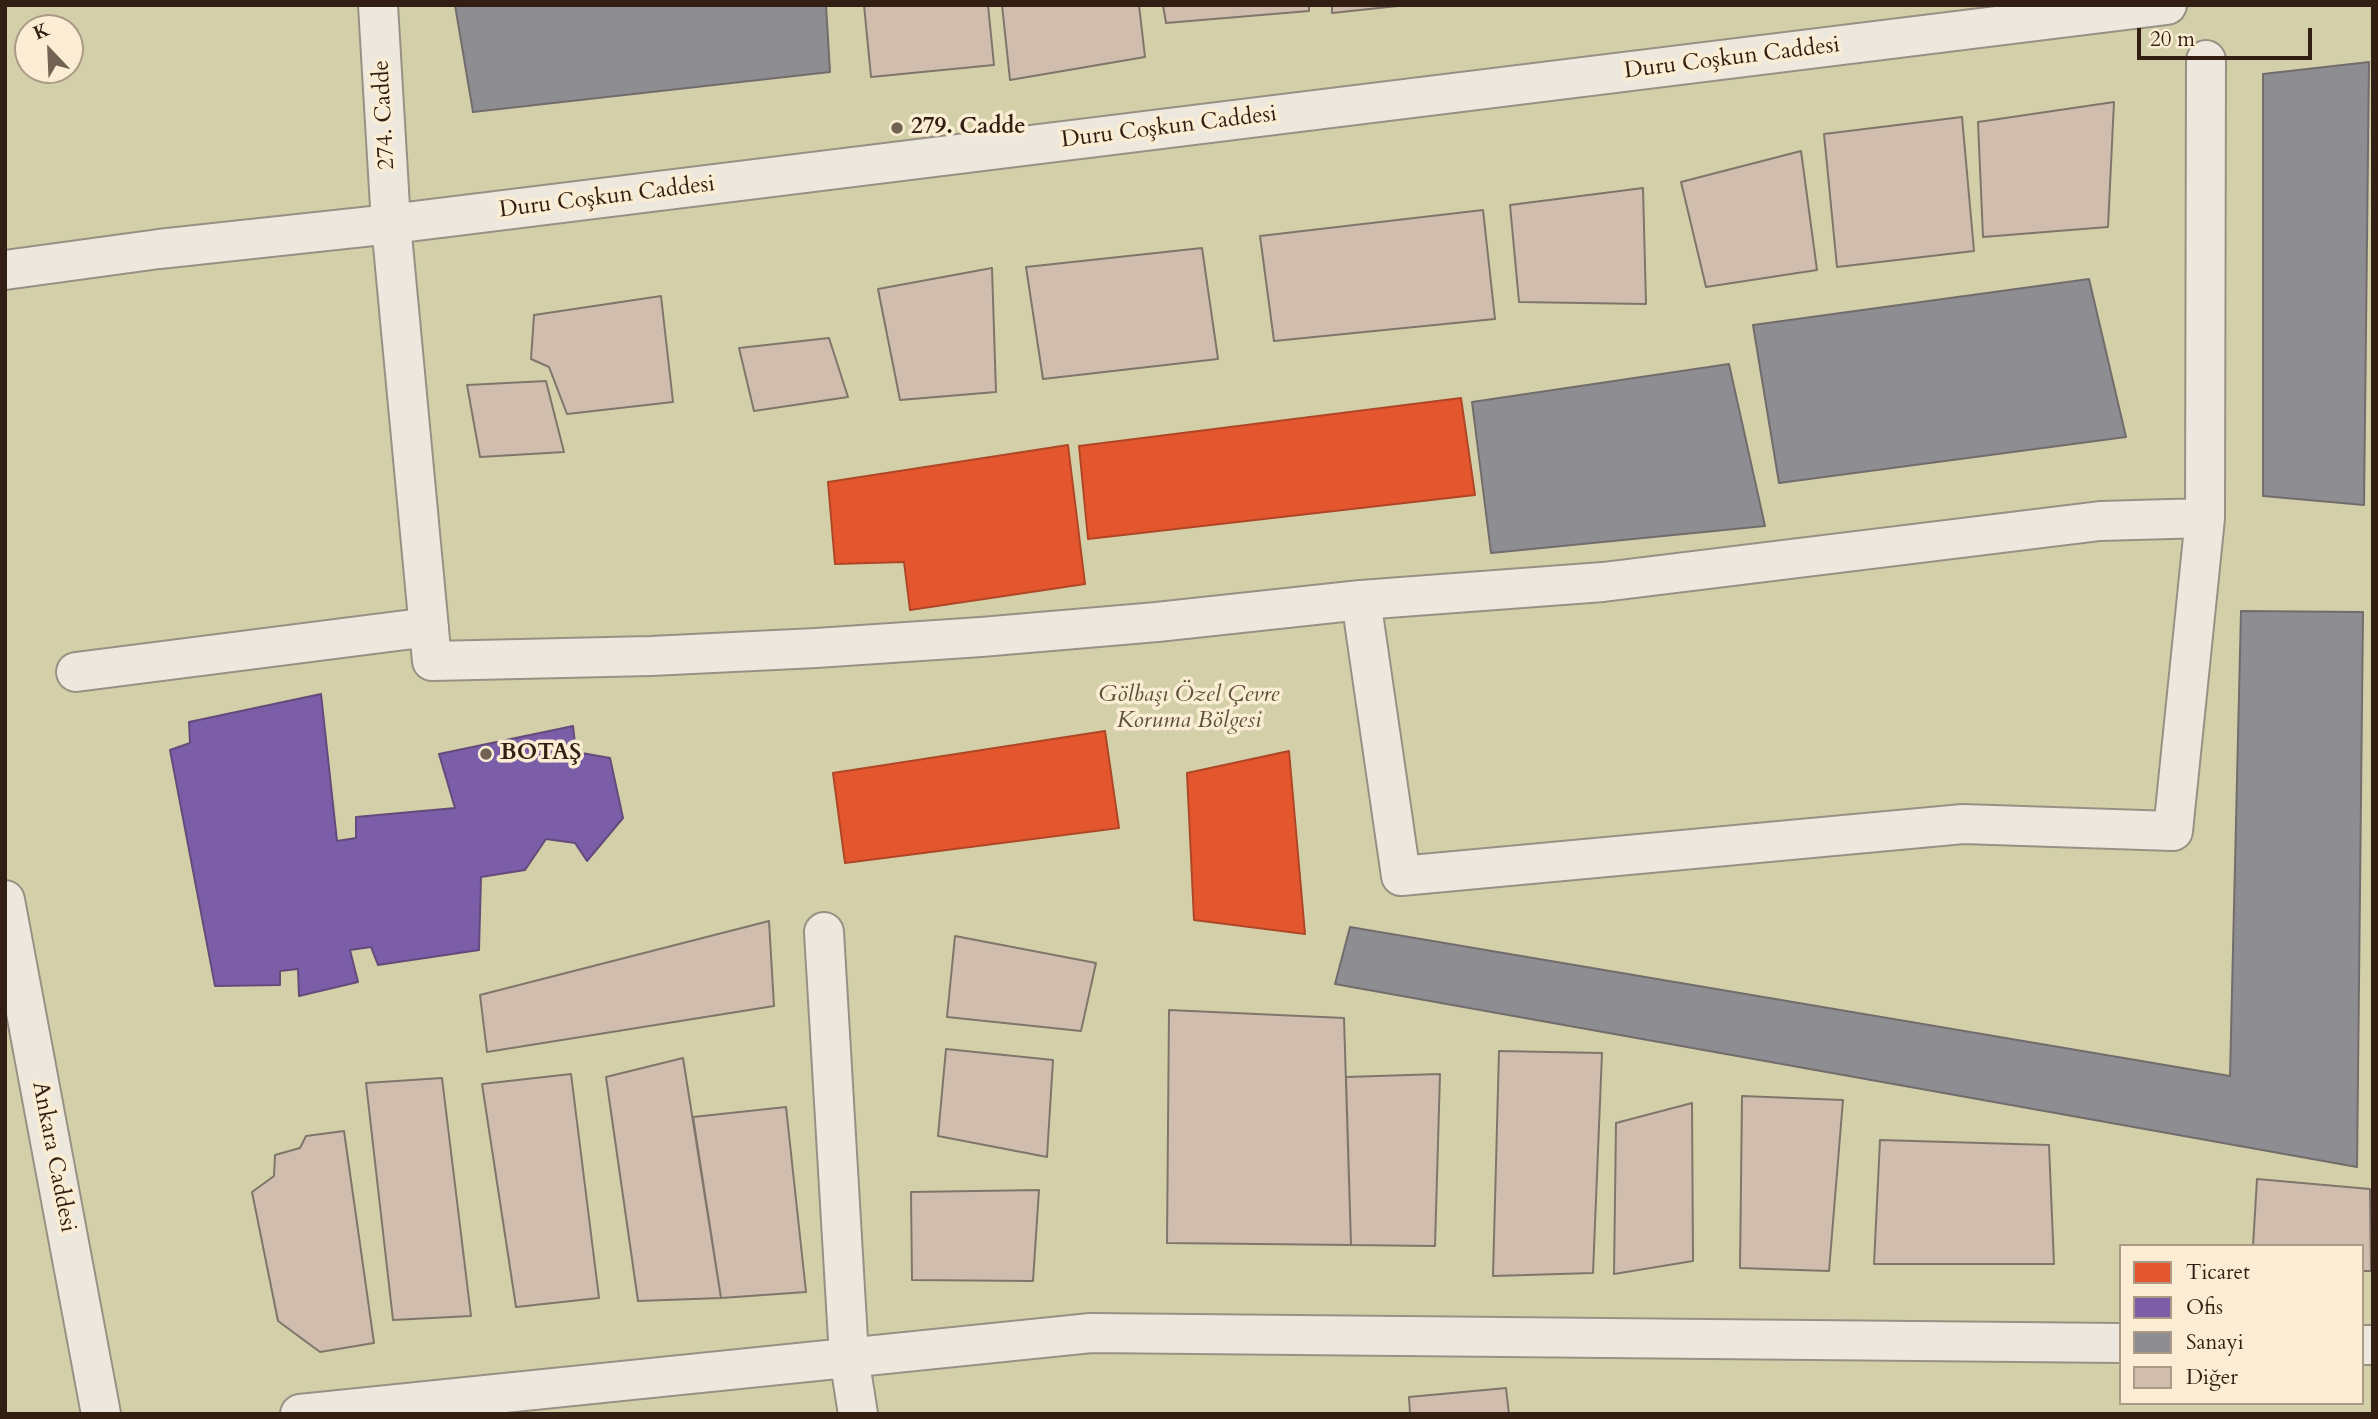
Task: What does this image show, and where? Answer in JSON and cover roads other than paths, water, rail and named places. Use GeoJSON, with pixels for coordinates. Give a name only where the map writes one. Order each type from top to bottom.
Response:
{"type":"FeatureCollection","features":[{"type":"Feature","properties":{"kind":"street","name":"274. Cadde"},"geometry":{"type":"LineString","coordinates":[[378,5],[391,224],[432,661],[816,649],[1157,622],[1361,600]]}},
{"type":"Feature","properties":{"kind":"street","name":"Duru Coşkun Caddesi"},"geometry":{"type":"LineString","coordinates":[[5,270],[159,249],[391,224],[2167,5]]}},
{"type":"Feature","properties":{"kind":"street"},"geometry":{"type":"LineString","coordinates":[[2205,518],[2100,522],[1603,582],[1361,600],[1401,876],[1963,824],[2173,831],[2205,518],[2207,60]]}},
{"type":"Feature","properties":{"kind":"street"},"geometry":{"type":"LineString","coordinates":[[76,672],[429,627]]}},
{"type":"Feature","properties":{"kind":"street","name":"Ankara Caddesi"},"geometry":{"type":"LineString","coordinates":[[5,900],[101,1414]]}},
{"type":"Feature","properties":{"kind":"street"},"geometry":{"type":"LineString","coordinates":[[824,932],[849,1357],[858,1414]]}},
{"type":"Feature","properties":{"kind":"street"},"geometry":{"type":"LineString","coordinates":[[300,1414],[1091,1333],[2119,1343]]}},
{"type":"Feature","properties":{"kind":"place","name":"279. Cadde"},"geometry":{"type":"Point","coordinates":[897,128]}},
{"type":"Feature","properties":{"kind":"place","name":"BOTAŞ"},"geometry":{"type":"Point","coordinates":[486,754]}},
{"type":"Feature","properties":{"kind":"park label","name":"Gölbaşı Özel Çevre Koruma Bölgesi"},"geometry":{"type":"Point","coordinates":[1189,709]}}]}
